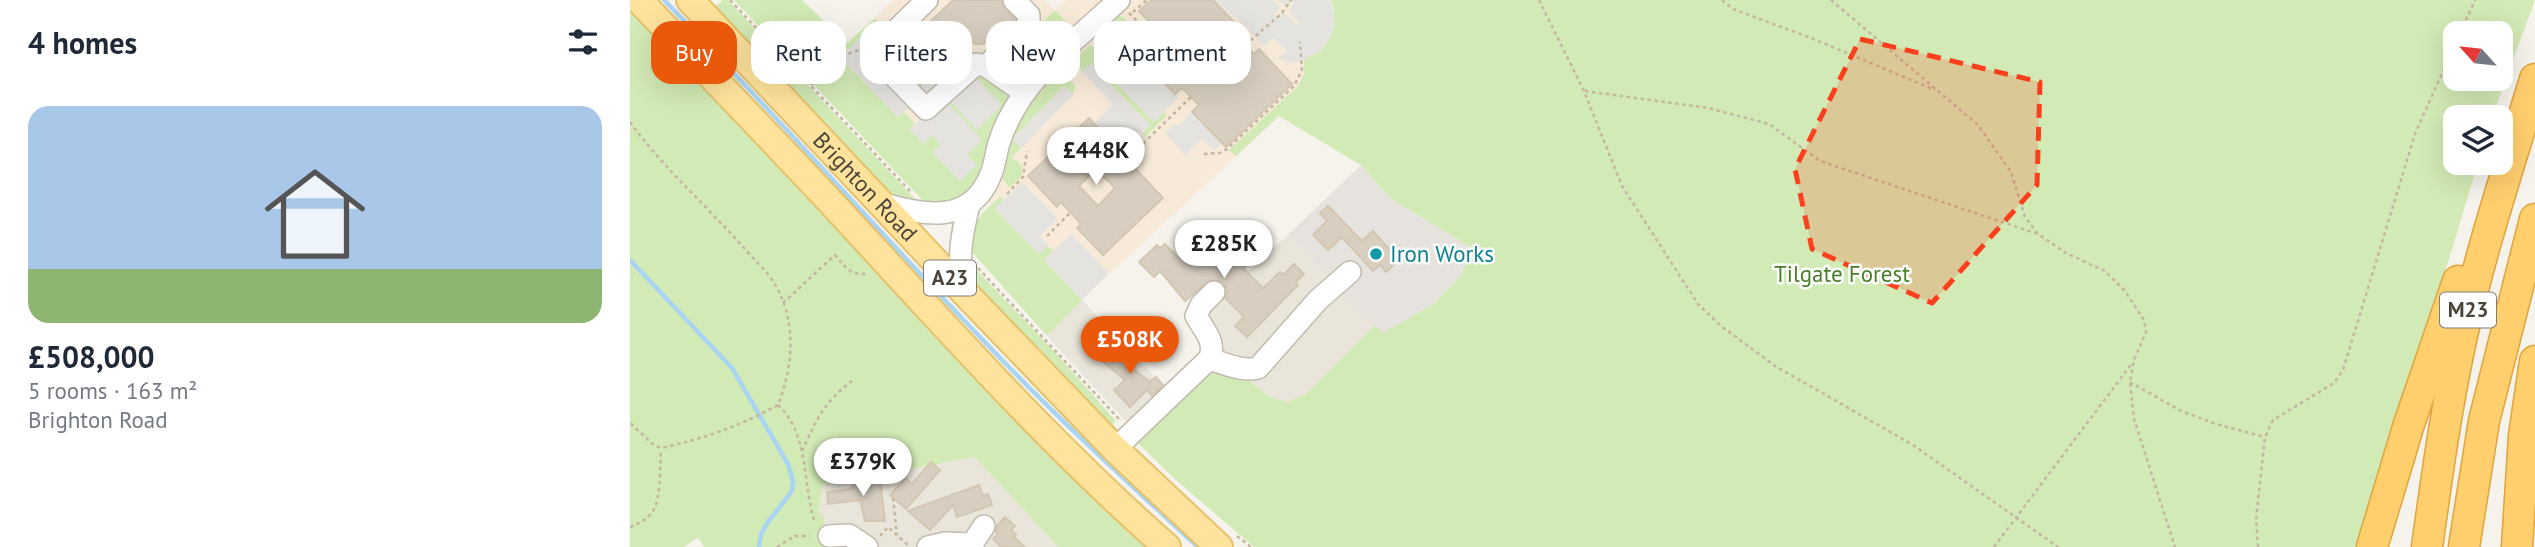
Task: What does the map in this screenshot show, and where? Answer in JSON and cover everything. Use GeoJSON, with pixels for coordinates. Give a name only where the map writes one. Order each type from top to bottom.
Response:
{"type":"FeatureCollection","features":[{"type":"Feature","properties":{"kind":"highway","name":"M23"},"geometry":{"type":"LineString","coordinates":[[2513,129],[2535,68]]}},
{"type":"Feature","properties":{"kind":"highway","name":"M23"},"geometry":{"type":"LineString","coordinates":[[2427,547],[2445,424],[2463,332],[2483,251],[2535,79]]}},
{"type":"Feature","properties":{"kind":"highway","name":"M23"},"geometry":{"type":"LineString","coordinates":[[2372,547],[2430,362],[2497,175]]}},
{"type":"Feature","properties":{"kind":"highway","name":"M23"},"geometry":{"type":"LineString","coordinates":[[2464,547],[2484,421],[2535,219]]}},
{"type":"Feature","properties":{"kind":"highway"},"geometry":{"type":"LineString","coordinates":[[2517,547],[2523,446],[2535,361]]}},
{"type":"Feature","properties":{"kind":"main road","name":"Brighton Road"},"geometry":{"type":"LineString","coordinates":[[639,0],[954,337],[1080,465],[1167,547]]}},
{"type":"Feature","properties":{"kind":"main road","name":"Brighton Road"},"geometry":{"type":"LineString","coordinates":[[690,0],[962,290],[1225,538]]}},
{"type":"Feature","properties":{"kind":"street"},"geometry":{"type":"LineString","coordinates":[[906,21],[927,0]]}},
{"type":"Feature","properties":{"kind":"street"},"geometry":{"type":"LineString","coordinates":[[1014,0],[1029,15],[1029,21]]}},
{"type":"Feature","properties":{"kind":"street"},"geometry":{"type":"LineString","coordinates":[[962,290],[960,247],[969,205],[992,174],[1004,129],[1025,93],[1058,57],[1124,6]]}},
{"type":"Feature","properties":{"kind":"street"},"geometry":{"type":"LineString","coordinates":[[972,66],[986,66]]}},
{"type":"Feature","properties":{"kind":"street"},"geometry":{"type":"LineString","coordinates":[[901,84],[926,109],[952,84]]}},
{"type":"Feature","properties":{"kind":"street"},"geometry":{"type":"LineString","coordinates":[[1012,84],[1025,93]]}},
{"type":"Feature","properties":{"kind":"street"},"geometry":{"type":"LineString","coordinates":[[881,203],[918,214],[949,213],[969,205]]}},
{"type":"Feature","properties":{"kind":"street"},"geometry":{"type":"LineString","coordinates":[[1209,359],[1237,368],[1258,368],[1318,300],[1350,272]]}},
{"type":"Feature","properties":{"kind":"street"},"geometry":{"type":"LineString","coordinates":[[1121,442],[1209,359],[1212,343],[1196,316],[1201,305],[1214,292]]}},
{"type":"Feature","properties":{"kind":"street"},"geometry":{"type":"LineString","coordinates":[[823,532],[849,535],[871,544]]}},
{"type":"Feature","properties":{"kind":"street"},"geometry":{"type":"LineString","coordinates":[[928,547],[976,539]]}},
{"type":"Feature","properties":{"kind":"path"},"geometry":{"type":"LineString","coordinates":[[730,0],[932,214]]}},
{"type":"Feature","properties":{"kind":"path"},"geometry":{"type":"LineString","coordinates":[[1251,40],[1281,14],[1291,0]]}},
{"type":"Feature","properties":{"kind":"path"},"geometry":{"type":"LineString","coordinates":[[1539,0],[1584,91],[1622,186],[1698,303],[1721,326],[1775,366],[1913,445],[2058,547]]}},
{"type":"Feature","properties":{"kind":"path"},"geometry":{"type":"LineString","coordinates":[[1722,0],[1733,9],[1811,37],[1938,92]]}},
{"type":"Feature","properties":{"kind":"path"},"geometry":{"type":"LineString","coordinates":[[1831,0],[1978,125],[2011,172],[2025,217],[2038,233],[2066,253],[2105,271],[2125,291],[2144,320],[2146,332],[2134,360],[2130,382],[2134,419],[2175,547]]}},
{"type":"Feature","properties":{"kind":"path"},"geometry":{"type":"LineString","coordinates":[[2465,21],[2475,0]]}},
{"type":"Feature","properties":{"kind":"path"},"geometry":{"type":"LineString","coordinates":[[1124,6],[1138,21]]}},
{"type":"Feature","properties":{"kind":"path"},"geometry":{"type":"LineString","coordinates":[[1205,154],[1220,153],[1227,149],[1294,86],[1302,70],[1300,42]]}},
{"type":"Feature","properties":{"kind":"path"},"geometry":{"type":"LineString","coordinates":[[811,85],[846,54],[860,51]]}},
{"type":"Feature","properties":{"kind":"path"},"geometry":{"type":"LineString","coordinates":[[2258,547],[2256,519],[2264,437],[2273,420],[2334,383],[2343,370],[2415,134],[2443,71]]}},
{"type":"Feature","properties":{"kind":"path"},"geometry":{"type":"LineString","coordinates":[[1584,91],[1708,108],[1769,124],[1820,160],[2038,233]]}},
{"type":"Feature","properties":{"kind":"path"},"geometry":{"type":"LineString","coordinates":[[1123,163],[1191,96]]}},
{"type":"Feature","properties":{"kind":"path"},"geometry":{"type":"LineString","coordinates":[[630,122],[652,153],[715,214],[775,285],[783,303],[792,348],[788,378],[778,405],[747,422],[702,440],[661,448],[655,446],[630,423]]}},
{"type":"Feature","properties":{"kind":"path"},"geometry":{"type":"LineString","coordinates":[[1007,194],[1025,174],[1027,151]]}},
{"type":"Feature","properties":{"kind":"path"},"geometry":{"type":"LineString","coordinates":[[1047,236],[1070,213]]}},
{"type":"Feature","properties":{"kind":"path"},"geometry":{"type":"LineString","coordinates":[[960,247],[1125,425],[1121,442]]}},
{"type":"Feature","properties":{"kind":"path"},"geometry":{"type":"LineString","coordinates":[[783,303],[835,255],[847,269],[856,274],[873,274]]}},
{"type":"Feature","properties":{"kind":"path"},"geometry":{"type":"LineString","coordinates":[[1994,547],[2134,360]]}},
{"type":"Feature","properties":{"kind":"path"},"geometry":{"type":"LineString","coordinates":[[802,451],[821,411],[833,395],[852,381]]}},
{"type":"Feature","properties":{"kind":"path"},"geometry":{"type":"LineString","coordinates":[[2130,382],[2181,411],[2264,437]]}},
{"type":"Feature","properties":{"kind":"path"},"geometry":{"type":"LineString","coordinates":[[778,405],[789,415],[802,451],[823,532]]}},
{"type":"Feature","properties":{"kind":"path"},"geometry":{"type":"LineString","coordinates":[[630,527],[640,523],[654,511],[661,448]]}},
{"type":"Feature","properties":{"kind":"path"},"geometry":{"type":"LineString","coordinates":[[893,498],[897,535]]}},
{"type":"Feature","properties":{"kind":"path"},"geometry":{"type":"LineString","coordinates":[[871,544],[888,527],[910,547]]}},
{"type":"Feature","properties":{"kind":"path"},"geometry":{"type":"LineString","coordinates":[[777,547],[795,536]]}},
{"type":"Feature","properties":{"kind":"path"},"geometry":{"type":"LineString","coordinates":[[1225,538],[1251,547]]}},
{"type":"Feature","properties":{"kind":"highlighted area"},"geometry":{"type":"Polygon","coordinates":[[[1860,39],[2040,82],[2037,185],[1932,303],[1812,249],[1795,169],[1860,39]]]}},
{"type":"Feature","properties":{"kind":"shaded area"},"geometry":{"type":"Polygon","coordinates":[[[893,0],[1045,0],[1055,10],[1066,0],[1331,0],[1304,75],[1279,116],[1082,300],[975,187],[923,144],[866,84],[972,84],[972,21],[871,21],[893,0]]]}},
{"type":"Feature","properties":{"kind":"shaded area"},"geometry":{"type":"Polygon","coordinates":[[[1215,0],[1273,0],[1280,7],[1275,17],[1278,19],[1284,12],[1297,25],[1299,23],[1288,11],[1295,3],[1292,1],[1288,7],[1277,0],[1331,0],[1335,25],[1329,41],[1319,52],[1304,60],[1289,63],[1278,58],[1287,51],[1273,38],[1264,46],[1251,32],[1251,21],[1239,21],[1215,0]]]}},
{"type":"Feature","properties":{"kind":"shaded area"},"geometry":{"type":"Polygon","coordinates":[[[860,32],[860,78],[846,63],[846,45],[860,32]]]}},
{"type":"Feature","properties":{"kind":"shaded area"},"geometry":{"type":"Polygon","coordinates":[[[860,38],[860,78],[846,63],[846,51],[860,38]]]}},
{"type":"Feature","properties":{"kind":"shaded area"},"geometry":{"type":"Polygon","coordinates":[[[1090,64],[1094,68],[1094,84],[1110,84],[1150,125],[1142,133],[1138,131],[1120,149],[1095,123],[1113,104],[1082,72],[1090,64]]]}},
{"type":"Feature","properties":{"kind":"shaded area"},"geometry":{"type":"Polygon","coordinates":[[[974,76],[1002,105],[977,130],[949,100],[966,84],[972,84],[974,76]]]}},
{"type":"Feature","properties":{"kind":"shaded area"},"geometry":{"type":"Polygon","coordinates":[[[866,84],[886,84],[909,107],[898,117],[866,84]]]}},
{"type":"Feature","properties":{"kind":"shaded area"},"geometry":{"type":"Polygon","coordinates":[[[921,84],[942,84],[928,98],[918,87],[921,84]]]}},
{"type":"Feature","properties":{"kind":"shaded area"},"geometry":{"type":"Polygon","coordinates":[[[1117,84],[1166,84],[1179,97],[1154,122],[1117,84]]]}},
{"type":"Feature","properties":{"kind":"shaded area"},"geometry":{"type":"Polygon","coordinates":[[[1065,86],[1073,95],[1021,148],[1012,139],[1065,86]]]}},
{"type":"Feature","properties":{"kind":"shaded area"},"geometry":{"type":"Polygon","coordinates":[[[947,102],[982,140],[967,155],[977,165],[960,181],[933,153],[941,145],[932,135],[923,144],[910,130],[923,117],[927,121],[947,102]]]}},
{"type":"Feature","properties":{"kind":"shaded area"},"geometry":{"type":"Polygon","coordinates":[[[1192,112],[1222,143],[1214,151],[1202,139],[1185,155],[1165,133],[1175,124],[1178,126],[1192,112]]]}},
{"type":"Feature","properties":{"kind":"shaded area"},"geometry":{"type":"Polygon","coordinates":[[[1361,165],[1390,198],[1472,248],[1462,274],[1434,304],[1383,334],[1288,235],[1361,165]]]}},
{"type":"Feature","properties":{"kind":"shaded area"},"geometry":{"type":"Polygon","coordinates":[[[1022,182],[1058,219],[1040,236],[1048,246],[1039,254],[995,208],[1022,182]]]}},
{"type":"Feature","properties":{"kind":"shaded area"},"geometry":{"type":"Polygon","coordinates":[[[1071,234],[1109,273],[1082,300],[1044,260],[1071,234]]]}},
{"type":"Feature","properties":{"kind":"shaded area"},"geometry":{"type":"Polygon","coordinates":[[[1288,235],[1375,325],[1306,394],[1287,402],[1270,397],[1205,346],[1193,326],[1288,235]]]}},
{"type":"Feature","properties":{"kind":"shaded area"},"geometry":{"type":"Polygon","coordinates":[[[1082,300],[1165,388],[1126,422],[1047,336],[1082,300]]]}},
{"type":"Feature","properties":{"kind":"shaded area"},"geometry":{"type":"Polygon","coordinates":[[[975,457],[1058,547],[827,547],[823,515],[819,515],[822,485],[975,457]]]}},
{"type":"Feature","properties":{"kind":"green space"},"geometry":{"type":"Polygon","coordinates":[[[723,0],[728,0],[751,24],[751,50],[737,34],[737,21],[726,21],[714,7],[723,0]]]}},
{"type":"Feature","properties":{"kind":"green space"},"geometry":{"type":"Polygon","coordinates":[[[734,0],[802,0],[824,21],[754,21],[734,0]]]}},
{"type":"Feature","properties":{"kind":"green space","name":"Tilgate Forest"},"geometry":{"type":"Polygon","coordinates":[[[1331,0],[2535,0],[2513,60],[2513,21],[2443,21],[2443,91],[2502,91],[2496,105],[2443,105],[2443,175],[2474,175],[2362,547],[1254,547],[1176,480],[1136,441],[1212,365],[1246,379],[1270,397],[1287,402],[1306,394],[1375,325],[1383,333],[1434,304],[1462,274],[1472,248],[1390,198],[1361,165],[1279,116],[1236,156],[1229,150],[1297,87],[1304,75],[1304,60],[1319,52],[1334,10],[1331,0]]]}},
{"type":"Feature","properties":{"kind":"green space"},"geometry":{"type":"Polygon","coordinates":[[[630,5],[651,27],[651,84],[705,84],[1033,432],[1060,464],[1155,547],[1058,547],[975,457],[822,485],[819,514],[823,514],[827,547],[704,547],[698,537],[684,547],[630,547],[630,5]]]}},
{"type":"Feature","properties":{"kind":"green space"},"geometry":{"type":"Polygon","coordinates":[[[1055,10],[1065,21],[1044,21],[1055,10]]]}},
{"type":"Feature","properties":{"kind":"green space"},"geometry":{"type":"Polygon","coordinates":[[[1117,15],[1126,21],[1111,21],[1117,15]]]}},
{"type":"Feature","properties":{"kind":"green space"},"geometry":{"type":"Polygon","coordinates":[[[860,31],[860,38],[846,51],[846,42],[860,31]]]}},
{"type":"Feature","properties":{"kind":"green space"},"geometry":{"type":"Polygon","coordinates":[[[1090,45],[1094,47],[1094,67],[1091,64],[1082,72],[1080,54],[1090,45]]]}},
{"type":"Feature","properties":{"kind":"green space"},"geometry":{"type":"Polygon","coordinates":[[[846,63],[860,78],[860,84],[866,84],[898,117],[904,112],[915,124],[910,129],[923,143],[932,135],[941,145],[933,153],[976,165],[967,155],[947,102],[967,84],[972,84],[972,80],[980,73],[986,77],[986,84],[996,84],[1007,92],[1010,100],[975,187],[954,203],[926,204],[813,84],[846,84],[846,63]]]}},
{"type":"Feature","properties":{"kind":"green space"},"geometry":{"type":"Polygon","coordinates":[[[780,84],[807,84],[919,203],[900,201],[796,103],[780,84]]]}},
{"type":"Feature","properties":{"kind":"green space"},"geometry":{"type":"Polygon","coordinates":[[[1045,84],[1075,86],[1073,95],[1064,86],[1012,139],[1021,148],[1012,157],[1022,166],[1022,175],[1010,188],[1001,177],[1007,138],[1045,84]]]}},
{"type":"Feature","properties":{"kind":"green space"},"geometry":{"type":"Polygon","coordinates":[[[1110,84],[1117,84],[1153,121],[1163,112],[1167,115],[1145,137],[1142,133],[1150,125],[1110,84]]]}},
{"type":"Feature","properties":{"kind":"green space"},"geometry":{"type":"Polygon","coordinates":[[[1001,196],[1004,200],[995,209],[1039,254],[1048,246],[1053,251],[1044,260],[1082,300],[1047,336],[971,251],[973,232],[978,220],[1001,196]]]}},
{"type":"Feature","properties":{"kind":"green space"},"geometry":{"type":"Polygon","coordinates":[[[968,261],[1116,421],[1112,425],[1102,422],[972,287],[968,261]]]}},
{"type":"Feature","properties":{"kind":"building"},"geometry":{"type":"Polygon","coordinates":[[[953,0],[1001,0],[1004,9],[1015,19],[986,21],[986,41],[983,44],[975,44],[972,41],[972,21],[931,21],[953,0]]]}},
{"type":"Feature","properties":{"kind":"building"},"geometry":{"type":"Polygon","coordinates":[[[1151,0],[1213,0],[1233,21],[1148,21],[1139,11],[1151,0]]]}},
{"type":"Feature","properties":{"kind":"building"},"geometry":{"type":"Polygon","coordinates":[[[1259,49],[1292,84],[1226,147],[1192,112],[1199,105],[1182,88],[1175,94],[1165,84],[1251,84],[1251,51],[1254,54],[1259,49]]]}},
{"type":"Feature","properties":{"kind":"building"},"geometry":{"type":"Polygon","coordinates":[[[1089,118],[1118,150],[1115,153],[1133,173],[1136,169],[1163,198],[1103,255],[1077,228],[1081,224],[1061,202],[1057,207],[1028,176],[1089,118]],[[1096,169],[1079,186],[1098,206],[1115,188],[1096,169]]]}},
{"type":"Feature","properties":{"kind":"building"},"geometry":{"type":"Polygon","coordinates":[[[1328,206],[1362,241],[1373,231],[1399,260],[1386,272],[1380,265],[1373,271],[1342,237],[1328,250],[1313,235],[1327,221],[1320,213],[1328,206]]]}},
{"type":"Feature","properties":{"kind":"building"},"geometry":{"type":"Polygon","coordinates":[[[1215,239],[1219,244],[1225,240],[1246,266],[1243,268],[1263,288],[1280,272],[1283,275],[1294,264],[1304,274],[1296,282],[1298,285],[1247,337],[1235,326],[1244,317],[1225,298],[1227,289],[1223,282],[1210,280],[1185,301],[1160,271],[1154,277],[1139,262],[1157,245],[1160,248],[1165,244],[1185,264],[1215,239]]]}},
{"type":"Feature","properties":{"kind":"building"},"geometry":{"type":"Polygon","coordinates":[[[1125,345],[1139,360],[1131,367],[1150,382],[1156,377],[1163,385],[1152,396],[1147,390],[1130,407],[1114,390],[1125,380],[1101,360],[1109,349],[1115,354],[1125,345]]]}},
{"type":"Feature","properties":{"kind":"building"},"geometry":{"type":"Polygon","coordinates":[[[931,462],[940,470],[906,509],[890,495],[906,478],[912,484],[931,462]]]}},
{"type":"Feature","properties":{"kind":"building"},"geometry":{"type":"Polygon","coordinates":[[[880,478],[885,521],[865,521],[860,500],[828,504],[827,492],[850,489],[857,481],[880,478]]]}},
{"type":"Feature","properties":{"kind":"building"},"geometry":{"type":"Polygon","coordinates":[[[979,485],[983,496],[988,494],[992,505],[957,517],[953,505],[930,530],[908,511],[979,485]]]}},
{"type":"Feature","properties":{"kind":"building"},"geometry":{"type":"Polygon","coordinates":[[[1005,517],[1015,526],[1011,530],[1016,535],[1014,537],[1025,547],[1001,547],[993,539],[998,534],[997,526],[1005,517]]]}},
{"type":"Feature","properties":{"kind":"waterway"},"geometry":{"type":"LineString","coordinates":[[664,0],[1006,364],[1198,547]]}},
{"type":"Feature","properties":{"kind":"waterway"},"geometry":{"type":"LineString","coordinates":[[630,260],[732,368],[788,464],[793,481],[792,491],[768,522],[761,534],[759,547]]}},
{"type":"Feature","properties":{"kind":"place","name":"Iron Works"},"geometry":{"type":"Point","coordinates":[1376,254]}}]}
